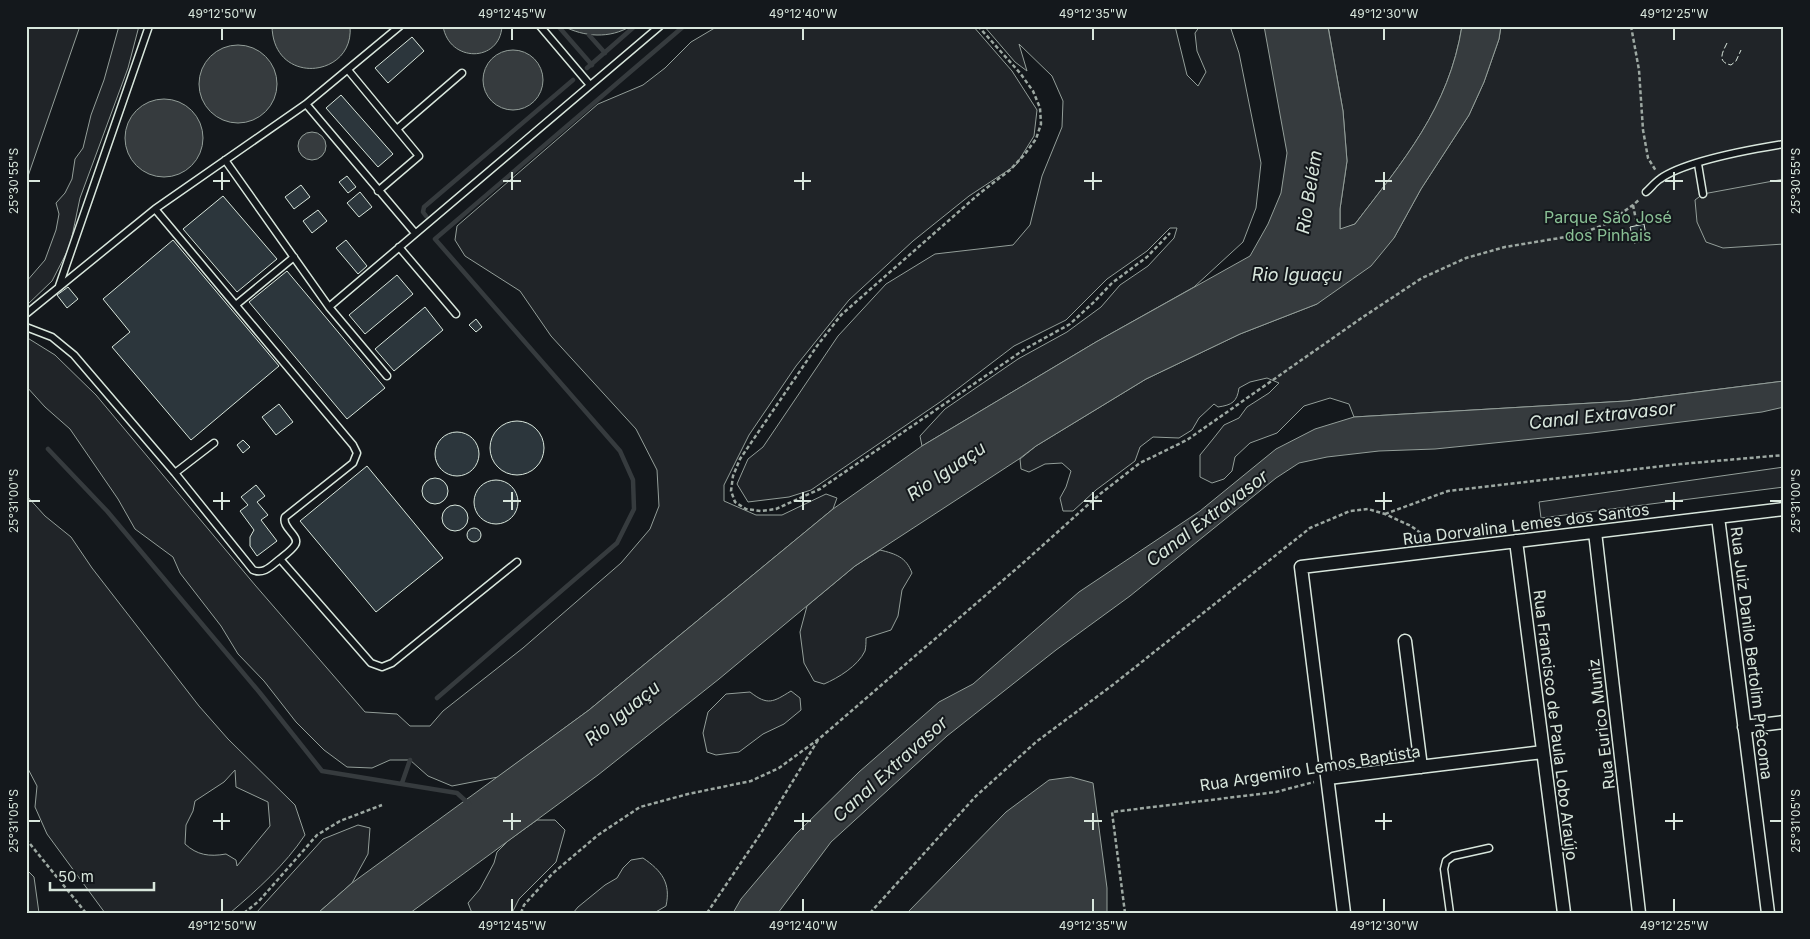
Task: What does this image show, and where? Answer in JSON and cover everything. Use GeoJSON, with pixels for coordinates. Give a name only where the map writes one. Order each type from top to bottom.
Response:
{"type":"FeatureCollection","features":[{"type":"Feature","properties":{"kind":"street","name":"Rua Dorvalina Lemes dos Santos"},"geometry":{"type":"LineString","coordinates":[[1328,778],[1301,567],[1784,509]]}},
{"type":"Feature","properties":{"kind":"street","name":"Rua Juiz Danilo Bertolim Précoma"},"geometry":{"type":"LineString","coordinates":[[1718,517],[1768,913]]}},
{"type":"Feature","properties":{"kind":"street","name":"Rua Eurico Muniz"},"geometry":{"type":"LineString","coordinates":[[1595,532],[1639,913]]}},
{"type":"Feature","properties":{"kind":"street","name":"Rua Francisco de Paula Lobo Araújo"},"geometry":{"type":"LineString","coordinates":[[1516,541],[1564,913]]}},
{"type":"Feature","properties":{"kind":"street"},"geometry":{"type":"LineString","coordinates":[[1405,641],[1421,767]]}},
{"type":"Feature","properties":{"kind":"street"},"geometry":{"type":"LineString","coordinates":[[1744,726],[1784,722]]}},
{"type":"Feature","properties":{"kind":"street","name":"Rua Argemiro Lemos Baptista"},"geometry":{"type":"LineString","coordinates":[[1328,778],[1544,752]]}},
{"type":"Feature","properties":{"kind":"street"},"geometry":{"type":"LineString","coordinates":[[1328,778],[1344,913]]}},
{"type":"Feature","properties":{"kind":"lane"},"geometry":{"type":"LineString","coordinates":[[58,288],[149,26]]}},
{"type":"Feature","properties":{"kind":"lane"},"geometry":{"type":"LineString","coordinates":[[26,314],[155,209],[306,104],[348,70],[392,29],[400,26]]}},
{"type":"Feature","properties":{"kind":"lane"},"geometry":{"type":"LineString","coordinates":[[540,26],[590,85]]}},
{"type":"Feature","properties":{"kind":"lane"},"geometry":{"type":"LineString","coordinates":[[330,306],[660,26]]}},
{"type":"Feature","properties":{"kind":"lane"},"geometry":{"type":"LineString","coordinates":[[348,70],[419,156],[378,191]]}},
{"type":"Feature","properties":{"kind":"lane"},"geometry":{"type":"LineString","coordinates":[[397,129],[462,73]]}},
{"type":"Feature","properties":{"kind":"lane"},"geometry":{"type":"LineString","coordinates":[[306,104],[415,233]]}},
{"type":"Feature","properties":{"kind":"lane"},"geometry":{"type":"LineString","coordinates":[[1646,192],[1660,178],[1679,169],[1722,156],[1784,144]]}},
{"type":"Feature","properties":{"kind":"lane"},"geometry":{"type":"LineString","coordinates":[[225,160],[330,306],[387,376]]}},
{"type":"Feature","properties":{"kind":"lane"},"geometry":{"type":"LineString","coordinates":[[1698,164],[1703,194]]}},
{"type":"Feature","properties":{"kind":"lane"},"geometry":{"type":"LineString","coordinates":[[26,328],[52,338],[74,355],[175,473],[253,570],[263,572],[295,546],[296,539],[285,525],[285,518],[353,463],[357,453],[353,445],[237,304],[155,209]]}},
{"type":"Feature","properties":{"kind":"lane"},"geometry":{"type":"LineString","coordinates":[[399,247],[456,314]]}},
{"type":"Feature","properties":{"kind":"lane"},"geometry":{"type":"LineString","coordinates":[[237,304],[294,256]]}},
{"type":"Feature","properties":{"kind":"lane"},"geometry":{"type":"LineString","coordinates":[[175,473],[214,443]]}},
{"type":"Feature","properties":{"kind":"lane"},"geometry":{"type":"LineString","coordinates":[[280,559],[371,663],[382,667],[392,663],[517,562]]}},
{"type":"Feature","properties":{"kind":"lane"},"geometry":{"type":"LineString","coordinates":[[1450,913],[1444,869],[1446,861],[1453,856],[1489,848]]}},
{"type":"Feature","properties":{"kind":"path"},"geometry":{"type":"LineString","coordinates":[[978,26],[1020,73],[1033,91],[1040,108],[1041,124],[1036,139],[1010,170],[980,193],[841,315],[817,346],[740,459],[733,476],[731,491],[736,502],[746,509],[776,509],[820,489],[1025,349],[1070,324],[1112,283],[1147,258],[1170,233]]}},
{"type":"Feature","properties":{"kind":"path"},"geometry":{"type":"LineString","coordinates":[[1631,26],[1639,70],[1643,130],[1648,158],[1660,178]]}},
{"type":"Feature","properties":{"kind":"path"},"geometry":{"type":"LineString","coordinates":[[521,913],[524,905],[552,874],[598,835],[640,807],[688,794],[751,781],[778,768],[820,738],[1100,494],[1140,463],[1187,440],[1377,307],[1422,278],[1466,258],[1505,247],[1578,235],[1608,223],[1633,205],[1646,192]]}},
{"type":"Feature","properties":{"kind":"path"},"geometry":{"type":"LineString","coordinates":[[1633,205],[1636,225]]}},
{"type":"Feature","properties":{"kind":"path"},"geometry":{"type":"LineString","coordinates":[[1385,514],[1448,491],[1682,464],[1784,455]]}},
{"type":"Feature","properties":{"kind":"path"},"geometry":{"type":"LineString","coordinates":[[870,913],[976,796],[1036,742],[1114,684],[1310,528],[1344,513],[1358,509],[1368,509],[1385,514],[1411,526],[1422,534],[1430,551]]}},
{"type":"Feature","properties":{"kind":"path"},"geometry":{"type":"LineString","coordinates":[[707,913],[820,738]]}},
{"type":"Feature","properties":{"kind":"path","name":"Rua Argemiro Lemos Baptista"},"geometry":{"type":"LineString","coordinates":[[1124,913],[1112,812],[1276,792],[1328,778]]}},
{"type":"Feature","properties":{"kind":"path"},"geometry":{"type":"LineString","coordinates":[[244,913],[259,901],[317,835],[340,821],[382,805]]}},
{"type":"Feature","properties":{"kind":"path"},"geometry":{"type":"LineString","coordinates":[[26,839],[86,913]]}},
{"type":"Feature","properties":{"kind":"green space"},"geometry":{"type":"Polygon","coordinates":[[[26,26],[80,26],[26,182],[26,26]]]}},
{"type":"Feature","properties":{"kind":"green space"},"geometry":{"type":"Polygon","coordinates":[[[119,26],[139,26],[128,68],[80,198],[70,246],[52,281],[26,306],[26,282],[45,260],[56,230],[59,214],[56,203],[65,193],[72,179],[75,159],[83,148],[91,115],[104,80],[119,26]]]}},
{"type":"Feature","properties":{"kind":"green space"},"geometry":{"type":"Polygon","coordinates":[[[718,26],[973,26],[1012,71],[1037,110],[1034,136],[1016,165],[969,196],[913,241],[849,300],[796,366],[749,435],[724,485],[724,501],[756,515],[782,515],[826,494],[837,498],[833,509],[589,710],[498,777],[452,786],[428,776],[410,760],[390,760],[372,768],[347,767],[324,750],[296,722],[264,681],[238,654],[221,626],[180,573],[173,557],[135,529],[118,499],[70,429],[45,407],[26,386],[26,337],[55,355],[96,395],[255,585],[365,712],[397,714],[410,726],[430,726],[443,711],[523,648],[621,563],[650,529],[659,506],[657,470],[636,429],[551,336],[520,291],[465,256],[455,240],[457,226],[598,104],[643,85],[665,68],[691,42],[718,26]]]}},
{"type":"Feature","properties":{"kind":"green space"},"geometry":{"type":"Polygon","coordinates":[[[984,26],[1175,26],[1187,75],[1198,86],[1206,72],[1197,51],[1195,33],[1200,26],[1230,26],[1239,53],[1261,163],[1256,208],[1243,242],[1194,287],[1096,342],[922,446],[920,436],[945,409],[1018,359],[1067,332],[1101,307],[1120,285],[1148,266],[1174,238],[1177,228],[1170,228],[1147,251],[1107,279],[1066,320],[1014,346],[943,400],[811,490],[789,497],[748,502],[737,484],[748,459],[763,447],[838,336],[886,284],[935,254],[1013,245],[1030,225],[1042,176],[1062,127],[1063,101],[1052,76],[1019,44],[1027,71],[1015,62],[984,26]]]}},
{"type":"Feature","properties":{"kind":"green space"},"geometry":{"type":"Polygon","coordinates":[[[1328,26],[1462,26],[1456,55],[1447,83],[1422,132],[1355,224],[1340,230],[1340,209],[1347,161],[1343,111],[1328,26]]]}},
{"type":"Feature","properties":{"kind":"green space","name":"Parque São José dos Pinhais"},"geometry":{"type":"Polygon","coordinates":[[[1501,26],[1784,26],[1784,381],[1626,401],[1354,417],[1349,404],[1330,398],[1304,406],[1277,433],[1250,443],[1235,457],[1232,471],[1224,479],[1212,483],[1200,477],[1200,455],[1224,425],[1239,418],[1247,407],[1269,393],[1279,383],[1267,378],[1250,382],[1239,388],[1237,397],[1230,404],[1218,407],[1214,404],[1199,418],[1192,430],[1179,438],[1153,437],[1140,447],[1135,461],[1096,490],[1073,511],[1063,511],[1060,498],[1071,471],[1062,463],[1045,464],[1029,472],[1021,469],[1020,459],[1036,446],[1146,379],[1240,334],[1317,304],[1394,238],[1421,189],[1469,115],[1484,82],[1499,39],[1501,26]]]}},
{"type":"Feature","properties":{"kind":"green space"},"geometry":{"type":"Polygon","coordinates":[[[1784,467],[1784,487],[1541,518],[1539,502],[1784,467]]]}},
{"type":"Feature","properties":{"kind":"green space"},"geometry":{"type":"Polygon","coordinates":[[[26,495],[45,516],[71,537],[92,568],[199,706],[228,739],[295,805],[305,835],[280,867],[230,913],[105,913],[47,834],[35,807],[37,786],[26,765],[28,704],[26,704],[26,495]],[[235,770],[224,782],[195,801],[193,811],[186,825],[185,844],[194,851],[204,854],[226,854],[236,860],[237,866],[270,826],[268,802],[236,787],[235,770]]]}},
{"type":"Feature","properties":{"kind":"green space"},"geometry":{"type":"Polygon","coordinates":[[[880,550],[900,557],[907,563],[912,573],[902,590],[898,616],[891,630],[866,638],[865,651],[858,662],[841,675],[824,684],[814,681],[804,663],[800,632],[807,606],[855,566],[880,550]]]}},
{"type":"Feature","properties":{"kind":"green space"},"geometry":{"type":"Polygon","coordinates":[[[791,691],[800,698],[801,710],[784,724],[763,734],[739,752],[716,755],[707,752],[703,733],[708,712],[726,694],[750,692],[761,699],[770,701],[780,698],[791,691]]]}},
{"type":"Feature","properties":{"kind":"green space"},"geometry":{"type":"Polygon","coordinates":[[[537,820],[555,820],[565,830],[556,862],[519,899],[512,913],[472,913],[468,903],[480,889],[494,863],[497,852],[509,840],[537,820]]]}},
{"type":"Feature","properties":{"kind":"green space"},"geometry":{"type":"Polygon","coordinates":[[[358,825],[370,828],[368,854],[352,883],[318,913],[256,913],[323,839],[358,825]]]}},
{"type":"Feature","properties":{"kind":"green space"},"geometry":{"type":"Polygon","coordinates":[[[643,858],[664,878],[667,891],[666,906],[654,913],[573,913],[605,885],[617,878],[631,860],[643,858]]]}},
{"type":"Feature","properties":{"kind":"green space"},"geometry":{"type":"Polygon","coordinates":[[[26,869],[34,877],[39,913],[26,913],[26,869]]]}},
{"type":"Feature","properties":{"kind":"shaded area"},"geometry":{"type":"Polygon","coordinates":[[[1784,179],[1784,244],[1723,248],[1706,242],[1697,222],[1695,200],[1703,194],[1784,179]]]}},
{"type":"Feature","properties":{"kind":"water"},"geometry":{"type":"Polygon","coordinates":[[[272,26],[350,26],[348,43],[340,57],[328,65],[313,68],[298,67],[285,59],[276,46],[272,26]]]}},
{"type":"Feature","properties":{"kind":"water"},"geometry":{"type":"Polygon","coordinates":[[[443,26],[502,26],[499,38],[493,47],[484,52],[474,54],[454,47],[447,38],[443,26]]]}},
{"type":"Feature","properties":{"kind":"water"},"geometry":{"type":"Polygon","coordinates":[[[563,26],[631,26],[614,33],[597,35],[571,30],[563,26]]]}},
{"type":"Feature","properties":{"kind":"water","name":"Rio Iguaçu"},"geometry":{"type":"Polygon","coordinates":[[[1264,26],[1328,27],[1343,111],[1347,161],[1340,209],[1340,229],[1355,224],[1422,132],[1447,83],[1456,55],[1462,26],[1501,26],[1499,39],[1484,82],[1469,115],[1421,189],[1394,238],[1371,266],[1317,304],[1240,334],[1146,379],[1036,446],[855,566],[719,679],[598,775],[410,913],[318,913],[352,883],[589,710],[833,509],[922,446],[1096,342],[1250,256],[1268,224],[1281,193],[1287,153],[1264,26]]]}},
{"type":"Feature","properties":{"kind":"water"},"geometry":{"type":"Polygon","coordinates":[[[238,45],[253,48],[270,62],[274,69],[277,84],[274,99],[260,116],[253,120],[238,123],[223,120],[206,106],[202,99],[199,84],[202,69],[216,52],[223,48],[238,45]]]}},
{"type":"Feature","properties":{"kind":"water"},"geometry":{"type":"Polygon","coordinates":[[[513,50],[529,55],[534,59],[538,64],[543,80],[538,96],[534,101],[529,105],[513,110],[497,105],[492,101],[488,96],[483,80],[488,64],[492,59],[497,55],[513,50]]]}},
{"type":"Feature","properties":{"kind":"water"},"geometry":{"type":"Polygon","coordinates":[[[164,99],[179,102],[196,116],[200,123],[203,138],[200,153],[186,170],[179,174],[164,177],[149,174],[132,160],[128,153],[125,138],[128,123],[142,106],[149,102],[164,99]]]}},
{"type":"Feature","properties":{"kind":"water"},"geometry":{"type":"Polygon","coordinates":[[[312,132],[322,136],[326,146],[322,156],[312,160],[302,156],[298,146],[302,136],[312,132]]]}},
{"type":"Feature","properties":{"kind":"water","name":"Canal Extravasor"},"geometry":{"type":"Polygon","coordinates":[[[1784,381],[1784,407],[1762,412],[1592,433],[1435,449],[1379,451],[1327,457],[1299,463],[1276,478],[1130,596],[1056,650],[947,736],[831,842],[778,913],[733,913],[741,899],[796,834],[859,772],[939,702],[973,684],[1079,592],[1200,511],[1276,449],[1315,429],[1354,417],[1626,401],[1784,381]]]}},
{"type":"Feature","properties":{"kind":"water"},"geometry":{"type":"Polygon","coordinates":[[[1071,777],[1093,783],[1107,888],[1107,913],[907,913],[1006,812],[1049,780],[1071,777]]]}},
{"type":"Feature","properties":{"kind":"building"},"geometry":{"type":"Polygon","coordinates":[[[412,37],[424,51],[388,83],[375,68],[412,37]]]}},
{"type":"Feature","properties":{"kind":"building"},"geometry":{"type":"Polygon","coordinates":[[[341,95],[393,154],[378,167],[326,108],[341,95]]]}},
{"type":"Feature","properties":{"kind":"building"},"geometry":{"type":"Polygon","coordinates":[[[347,176],[356,187],[348,193],[339,182],[347,176]]]}},
{"type":"Feature","properties":{"kind":"building"},"geometry":{"type":"Polygon","coordinates":[[[301,185],[310,197],[294,209],[285,197],[301,185]]]}},
{"type":"Feature","properties":{"kind":"building"},"geometry":{"type":"Polygon","coordinates":[[[360,192],[372,207],[359,217],[347,203],[360,192]]]}},
{"type":"Feature","properties":{"kind":"building"},"geometry":{"type":"Polygon","coordinates":[[[223,196],[277,259],[237,292],[183,229],[223,196]]]}},
{"type":"Feature","properties":{"kind":"building"},"geometry":{"type":"Polygon","coordinates":[[[318,210],[327,221],[312,233],[303,221],[318,210]]]}},
{"type":"Feature","properties":{"kind":"building"},"geometry":{"type":"Polygon","coordinates":[[[1644,224],[1647,240],[1634,243],[1630,227],[1644,224]]]}},
{"type":"Feature","properties":{"kind":"building"},"geometry":{"type":"Polygon","coordinates":[[[173,240],[279,366],[191,440],[112,347],[130,332],[103,299],[173,240]]]}},
{"type":"Feature","properties":{"kind":"building"},"geometry":{"type":"Polygon","coordinates":[[[346,240],[367,266],[358,274],[336,248],[346,240]]]}},
{"type":"Feature","properties":{"kind":"building"},"geometry":{"type":"Polygon","coordinates":[[[287,271],[385,388],[347,419],[249,302],[287,271]]]}},
{"type":"Feature","properties":{"kind":"building"},"geometry":{"type":"Polygon","coordinates":[[[397,275],[413,294],[365,334],[349,315],[397,275]]]}},
{"type":"Feature","properties":{"kind":"building"},"geometry":{"type":"Polygon","coordinates":[[[68,287],[78,299],[67,308],[57,295],[68,287]]]}},
{"type":"Feature","properties":{"kind":"building"},"geometry":{"type":"Polygon","coordinates":[[[425,307],[443,330],[394,371],[375,349],[425,307]]]}},
{"type":"Feature","properties":{"kind":"building"},"geometry":{"type":"Polygon","coordinates":[[[476,319],[482,327],[476,332],[469,325],[476,319]]]}},
{"type":"Feature","properties":{"kind":"building"},"geometry":{"type":"Polygon","coordinates":[[[279,404],[293,422],[276,435],[262,417],[279,404]]]}},
{"type":"Feature","properties":{"kind":"building"},"geometry":{"type":"Polygon","coordinates":[[[517,421],[527,423],[536,429],[542,438],[544,448],[542,458],[536,467],[527,473],[517,475],[507,473],[498,467],[492,458],[490,448],[492,438],[498,429],[507,423],[517,421]]]}},
{"type":"Feature","properties":{"kind":"building"},"geometry":{"type":"Polygon","coordinates":[[[461,432],[473,438],[478,446],[478,462],[473,470],[465,475],[453,476],[441,470],[436,462],[435,450],[441,438],[449,433],[461,432]]]}},
{"type":"Feature","properties":{"kind":"building"},"geometry":{"type":"Polygon","coordinates":[[[243,440],[250,447],[243,453],[237,445],[243,440]]]}},
{"type":"Feature","properties":{"kind":"building"},"geometry":{"type":"Polygon","coordinates":[[[367,466],[443,558],[376,612],[300,521],[367,466]]]}},
{"type":"Feature","properties":{"kind":"building"},"geometry":{"type":"Polygon","coordinates":[[[435,478],[444,482],[448,491],[444,500],[435,504],[426,500],[422,491],[426,482],[435,478]]]}},
{"type":"Feature","properties":{"kind":"building"},"geometry":{"type":"Polygon","coordinates":[[[500,480],[512,486],[517,493],[517,511],[512,518],[505,523],[492,524],[480,518],[475,511],[474,498],[480,486],[487,481],[500,480]]]}},
{"type":"Feature","properties":{"kind":"building"},"geometry":{"type":"Polygon","coordinates":[[[256,485],[265,496],[257,502],[268,515],[261,520],[277,541],[257,556],[250,546],[250,537],[254,530],[240,511],[248,505],[241,497],[256,485]]]}},
{"type":"Feature","properties":{"kind":"building"},"geometry":{"type":"Polygon","coordinates":[[[455,505],[464,509],[468,518],[464,527],[455,531],[446,527],[442,518],[446,509],[455,505]]]}},
{"type":"Feature","properties":{"kind":"building"},"geometry":{"type":"Polygon","coordinates":[[[474,528],[479,530],[481,535],[479,540],[474,542],[469,540],[467,535],[469,530],[474,528]]]}},
{"type":"Feature","properties":{"kind":"waterway"},"geometry":{"type":"LineString","coordinates":[[558,26],[592,65]]}},
{"type":"Feature","properties":{"kind":"waterway"},"geometry":{"type":"LineString","coordinates":[[587,68],[635,26]]}},
{"type":"Feature","properties":{"kind":"waterway"},"geometry":{"type":"LineString","coordinates":[[437,698],[617,543],[634,509],[633,480],[620,451],[435,239],[684,26]]}},
{"type":"Feature","properties":{"kind":"waterway"},"geometry":{"type":"LineString","coordinates":[[589,35],[605,53]]}},
{"type":"Feature","properties":{"kind":"waterway"},"geometry":{"type":"LineString","coordinates":[[426,216],[423,212],[424,207],[573,80]]}},
{"type":"Feature","properties":{"kind":"waterway"},"geometry":{"type":"LineString","coordinates":[[48,449],[107,511],[260,693],[322,771],[457,793],[469,804]]}},
{"type":"Feature","properties":{"kind":"waterway"},"geometry":{"type":"LineString","coordinates":[[402,783],[410,760]]}},
{"type":"Feature","properties":{"kind":"fence"},"geometry":{"type":"LineString","coordinates":[[1727,43],[1722,57],[1727,64],[1731,65],[1736,61],[1741,50]]}},
{"type":"Feature","properties":{"kind":"water label","name":"Rio Belém"},"geometry":{"type":"Point","coordinates":[1309,192]}}]}
